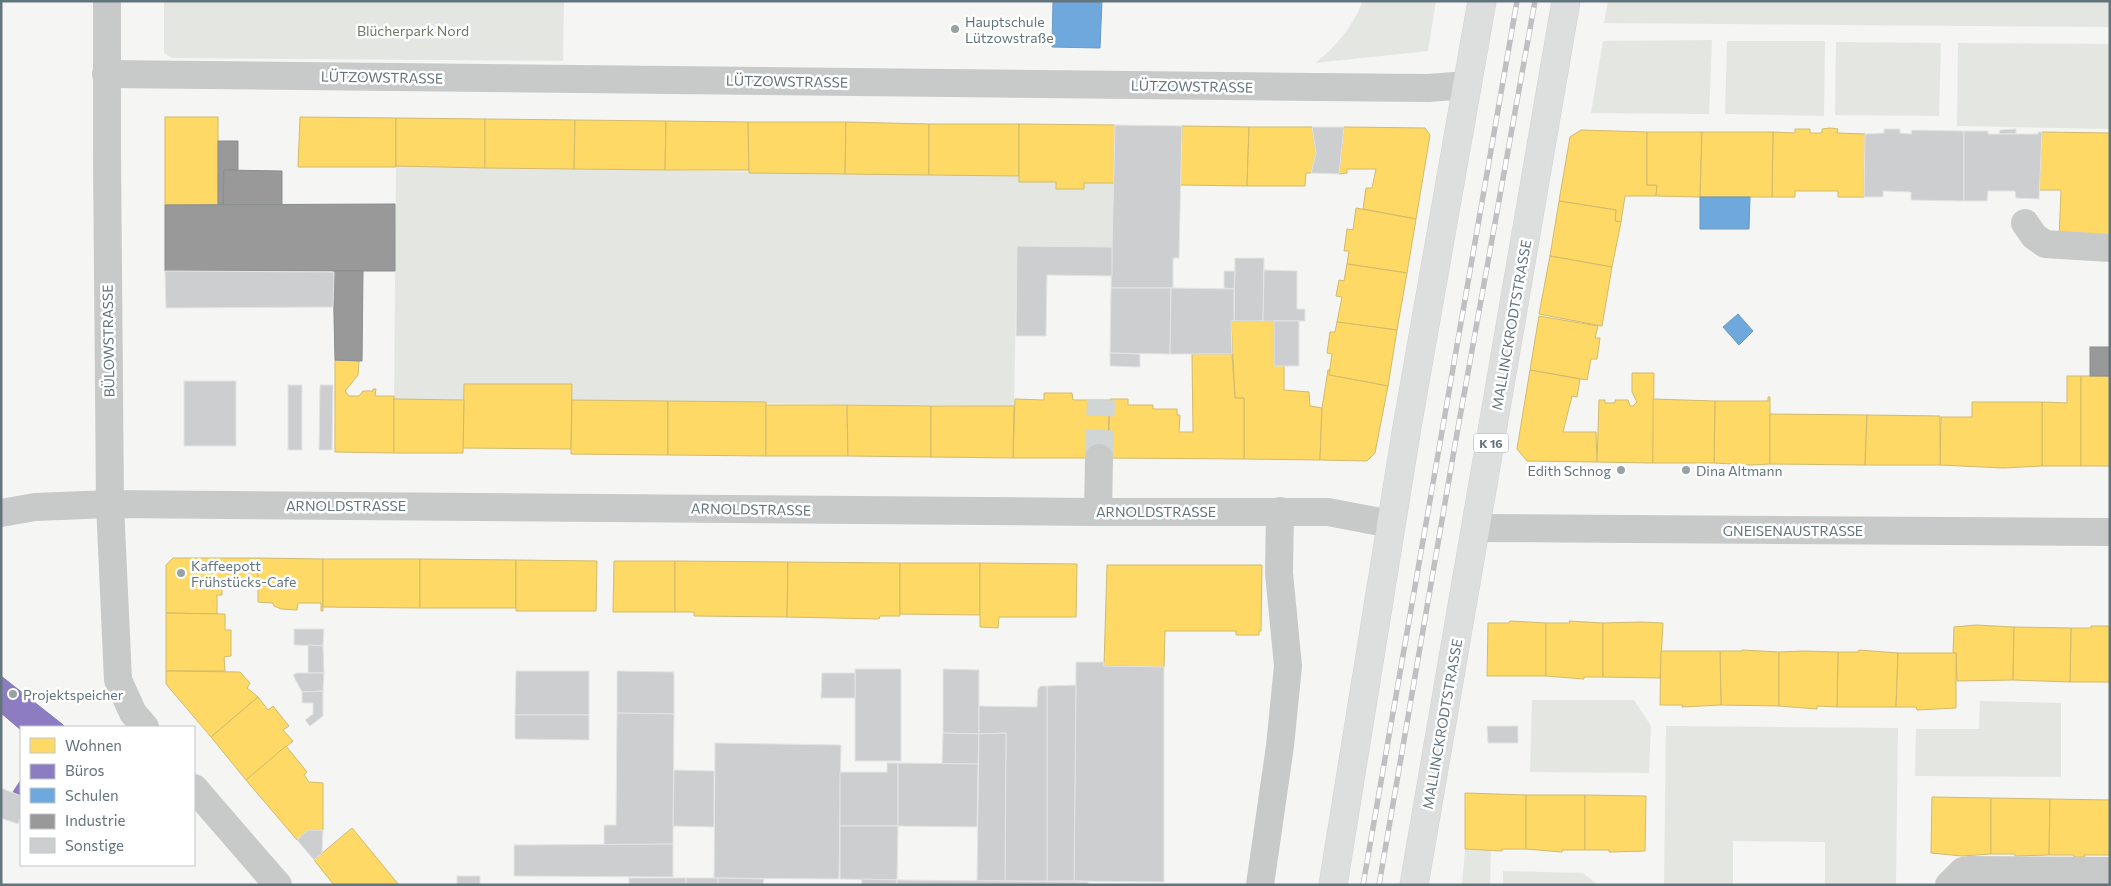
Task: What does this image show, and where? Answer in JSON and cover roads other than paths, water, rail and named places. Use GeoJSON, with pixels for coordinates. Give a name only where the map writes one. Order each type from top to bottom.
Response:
{"type":"FeatureCollection","features":[{"type":"Feature","properties":{"kind":"main road"},"geometry":{"type":"LineString","coordinates":[[1333,885],[1391,524],[1482,1]]}},
{"type":"Feature","properties":{"kind":"main road","name":"MALLINCKRODTSTRASSE"},"geometry":{"type":"LineString","coordinates":[[1414,885],[1566,1]]}},
{"type":"Feature","properties":{"kind":"street","name":"BÜLOWSTRASSE"},"geometry":{"type":"LineString","coordinates":[[107,1],[110,504],[118,680],[133,713],[144,726]]}},
{"type":"Feature","properties":{"kind":"street","name":"LÜTZOWSTRASSE"},"geometry":{"type":"LineString","coordinates":[[106,74],[1312,87],[1428,88],[1467,86]]}},
{"type":"Feature","properties":{"kind":"street"},"geometry":{"type":"LineString","coordinates":[[2025,223],[2034,236],[2045,244],[2110,248]]}},
{"type":"Feature","properties":{"kind":"street"},"geometry":{"type":"LineString","coordinates":[[1098,512],[1099,458]]}},
{"type":"Feature","properties":{"kind":"street","name":"ARNOLDSTRASSE"},"geometry":{"type":"LineString","coordinates":[[1,513],[35,507],[110,504],[1098,512],[1280,511],[1328,512],[1391,524]]}},
{"type":"Feature","properties":{"kind":"street"},"geometry":{"type":"LineString","coordinates":[[1260,885],[1280,746],[1288,666],[1279,572],[1280,511]]}},
{"type":"Feature","properties":{"kind":"street","name":"GNEISENAUSTRASSE"},"geometry":{"type":"LineString","coordinates":[[1476,528],[2110,532]]}},
{"type":"Feature","properties":{"kind":"street"},"geometry":{"type":"LineString","coordinates":[[195,789],[278,885]]}},
{"type":"Feature","properties":{"kind":"street"},"geometry":{"type":"LineString","coordinates":[[1949,885],[1963,871],[1971,870],[2110,871]]}},
{"type":"Feature","properties":{"kind":"tunnel"},"geometry":{"type":"LineString","coordinates":[[1099,458],[1101,400]]}},
{"type":"Feature","properties":{"kind":"railway"},"geometry":{"type":"LineString","coordinates":[[1363,885],[1517,1]]}},
{"type":"Feature","properties":{"kind":"railway"},"geometry":{"type":"LineString","coordinates":[[1379,885],[1456,439],[1535,1]]}},
{"type":"Feature","properties":{"kind":"place","name":"Hauptschule Lützowstraße"},"geometry":{"type":"Point","coordinates":[955,29]}},
{"type":"Feature","properties":{"kind":"place","name":"Edith Schnog"},"geometry":{"type":"Point","coordinates":[1621,470]}},
{"type":"Feature","properties":{"kind":"place","name":"Dina Altmann"},"geometry":{"type":"Point","coordinates":[1686,470]}},
{"type":"Feature","properties":{"kind":"place","name":"Kaffeepott Frühstücks-Cafe"},"geometry":{"type":"Point","coordinates":[181,573]}},
{"type":"Feature","properties":{"kind":"place","name":"Projektspeicher"},"geometry":{"type":"Point","coordinates":[13,694]}},
{"type":"Feature","properties":{"kind":"park label","name":"Blücherpark Nord"},"geometry":{"type":"Point","coordinates":[413,30]}}]}
